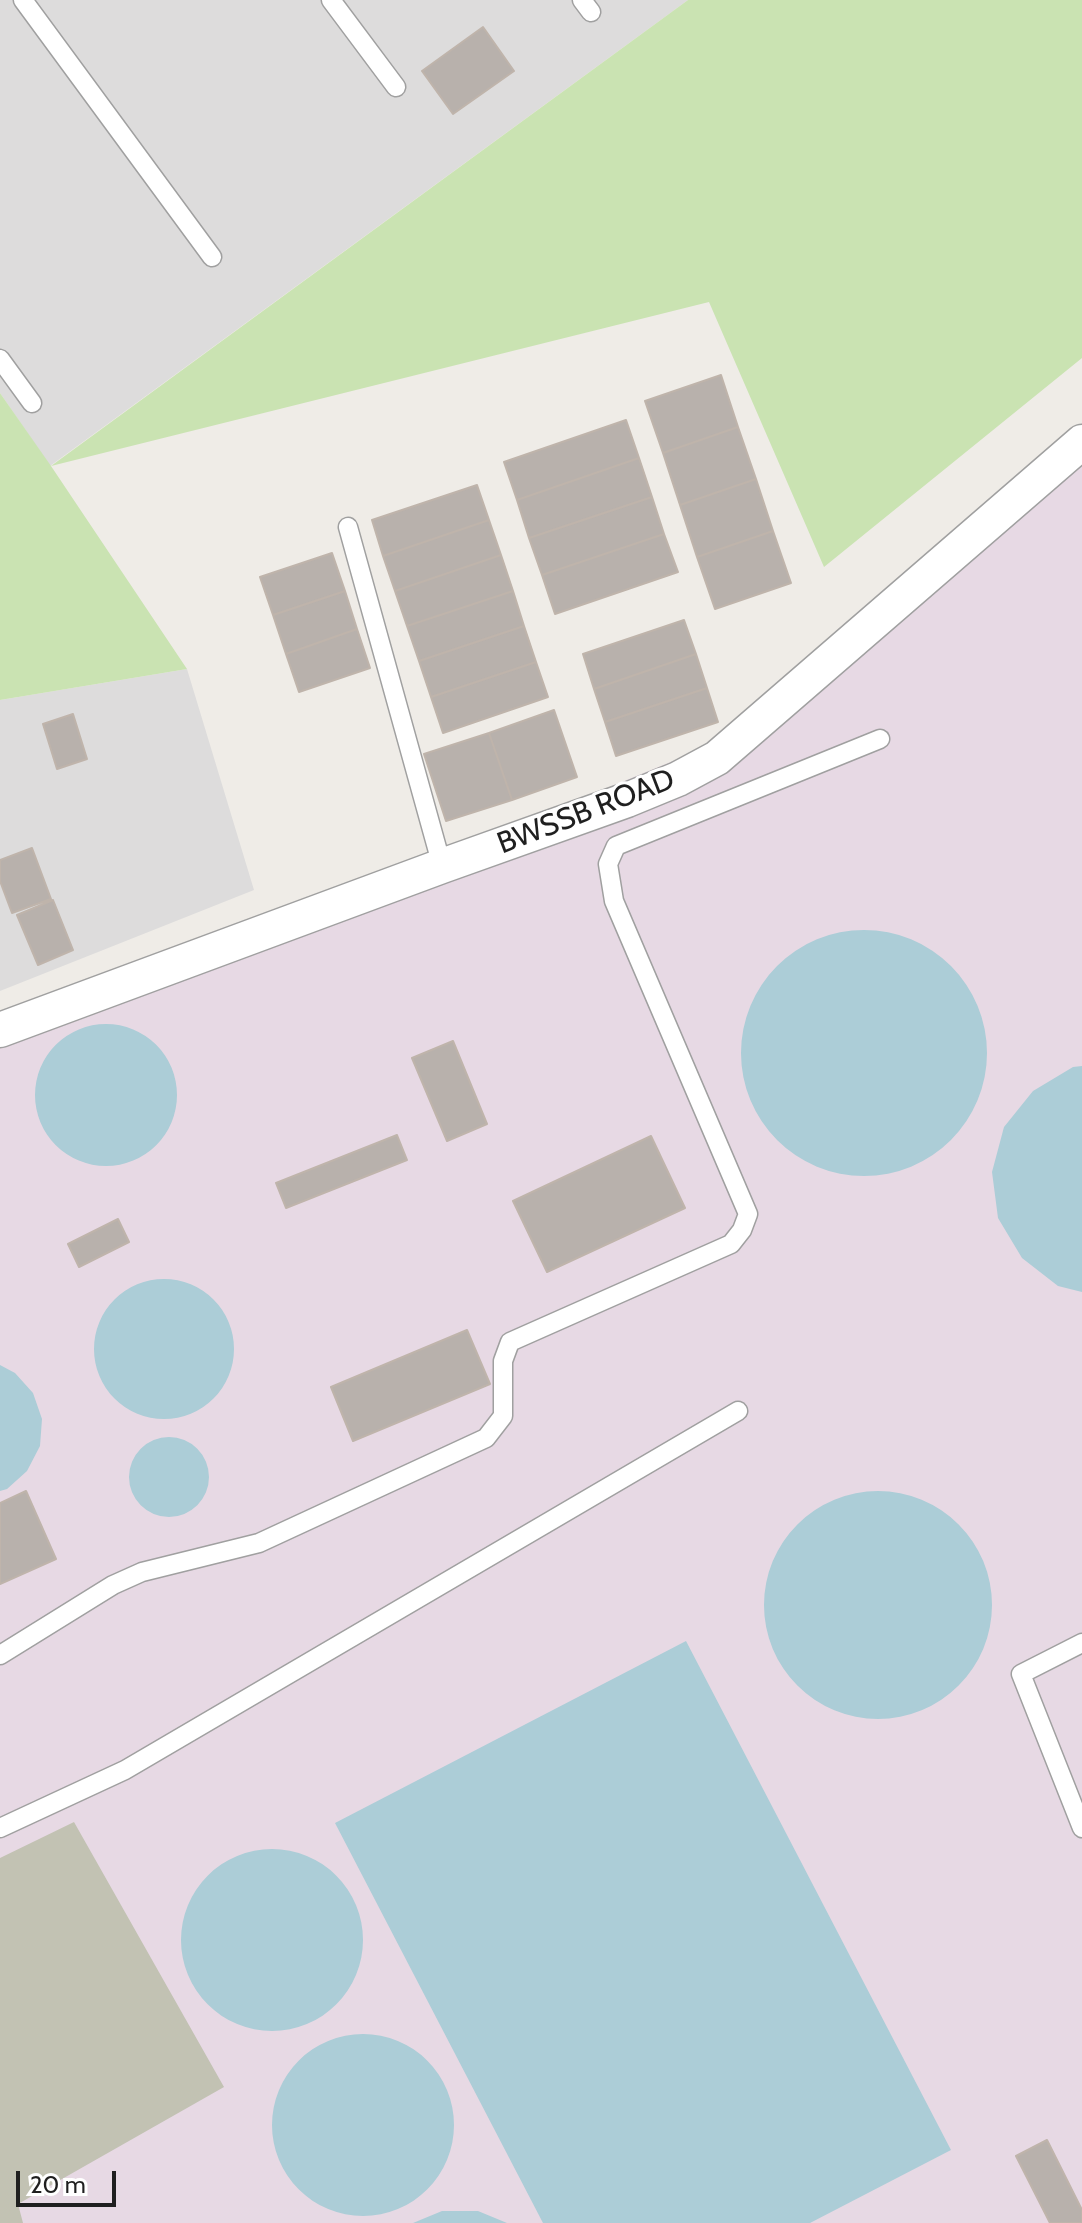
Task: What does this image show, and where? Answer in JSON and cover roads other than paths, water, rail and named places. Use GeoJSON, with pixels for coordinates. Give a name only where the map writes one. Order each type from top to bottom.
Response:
{"type":"FeatureCollection","features":[{"type":"Feature","properties":{"kind":"street","name":"BWSSB ROAD"},"geometry":{"type":"LineString","coordinates":[[0,1030],[627,800],[678,779],[717,758],[1082,442]]}},
{"type":"Feature","properties":{"kind":"lane"},"geometry":{"type":"LineString","coordinates":[[23,0],[212,257]]}},
{"type":"Feature","properties":{"kind":"lane"},"geometry":{"type":"LineString","coordinates":[[331,0],[396,87]]}},
{"type":"Feature","properties":{"kind":"lane"},"geometry":{"type":"LineString","coordinates":[[0,359],[32,403]]}},
{"type":"Feature","properties":{"kind":"lane"},"geometry":{"type":"LineString","coordinates":[[348,527],[442,866]]}},
{"type":"Feature","properties":{"kind":"lane"},"geometry":{"type":"LineString","coordinates":[[0,1655],[128,1579],[201,1556],[259,1543],[486,1438],[503,1416],[503,1361],[510,1342],[731,1244],[742,1230],[748,1214],[614,901],[608,864],[616,846],[880,739]]}},
{"type":"Feature","properties":{"kind":"lane"},"geometry":{"type":"LineString","coordinates":[[0,1828],[125,1770],[738,1411]]}},
{"type":"Feature","properties":{"kind":"lane"},"geometry":{"type":"LineString","coordinates":[[1082,1643],[1021,1674],[1082,1828]]}},
{"type":"Feature","properties":{"kind":"water"},"geometry":{"type":"Polygon","coordinates":[[[864,930],[911,940],[951,966],[977,1006],[987,1053],[977,1100],[951,1140],[911,1166],[864,1176],[817,1166],[777,1140],[751,1100],[741,1053],[751,1006],[777,966],[817,940],[864,930]]]}},
{"type":"Feature","properties":{"kind":"water"},"geometry":{"type":"Polygon","coordinates":[[[106,1024],[133,1029],[156,1045],[172,1068],[177,1095],[172,1122],[156,1145],[133,1161],[106,1166],[79,1161],[56,1145],[40,1122],[35,1095],[40,1068],[56,1045],[79,1029],[106,1024]]]}},
{"type":"Feature","properties":{"kind":"water"},"geometry":{"type":"Polygon","coordinates":[[[1082,1066],[1082,1292],[1058,1286],[1022,1258],[998,1218],[992,1172],[1004,1127],[1033,1091],[1073,1067],[1082,1066]]]}},
{"type":"Feature","properties":{"kind":"water"},"geometry":{"type":"Polygon","coordinates":[[[164,1279],[191,1284],[214,1299],[229,1322],[234,1349],[229,1376],[214,1399],[191,1414],[164,1419],[137,1414],[114,1399],[99,1376],[94,1349],[99,1322],[114,1299],[137,1284],[164,1279]]]}},
{"type":"Feature","properties":{"kind":"water"},"geometry":{"type":"Polygon","coordinates":[[[0,1365],[15,1373],[33,1393],[42,1419],[40,1446],[27,1471],[7,1489],[0,1491],[0,1365]]]}},
{"type":"Feature","properties":{"kind":"water"},"geometry":{"type":"Polygon","coordinates":[[[169,1437],[184,1440],[197,1449],[206,1462],[209,1477],[206,1492],[197,1505],[184,1514],[169,1517],[154,1514],[141,1505],[132,1492],[129,1477],[132,1462],[141,1449],[154,1440],[169,1437]]]}},
{"type":"Feature","properties":{"kind":"water"},"geometry":{"type":"Polygon","coordinates":[[[878,1491],[900,1493],[922,1500],[959,1524],[983,1561],[990,1583],[990,1627],[983,1649],[959,1686],[922,1710],[900,1717],[878,1719],[856,1717],[834,1710],[797,1686],[773,1649],[766,1627],[764,1605],[766,1583],[773,1561],[797,1524],[834,1500],[856,1493],[878,1491]]]}},
{"type":"Feature","properties":{"kind":"water"},"geometry":{"type":"Polygon","coordinates":[[[686,1641],[951,2150],[810,2223],[543,2223],[335,1823],[686,1641]]]}},
{"type":"Feature","properties":{"kind":"water"},"geometry":{"type":"Polygon","coordinates":[[[272,1849],[307,1856],[336,1876],[356,1905],[363,1940],[356,1975],[336,2004],[307,2024],[272,2031],[237,2024],[208,2004],[188,1975],[181,1940],[188,1905],[208,1876],[237,1856],[272,1849]]]}},
{"type":"Feature","properties":{"kind":"water"},"geometry":{"type":"Polygon","coordinates":[[[363,2034],[398,2041],[427,2061],[447,2090],[454,2125],[447,2160],[427,2189],[398,2209],[363,2216],[328,2209],[299,2189],[279,2160],[272,2125],[279,2090],[299,2061],[328,2041],[363,2034]]]}},
{"type":"Feature","properties":{"kind":"water"},"geometry":{"type":"Polygon","coordinates":[[[442,2211],[478,2211],[507,2223],[413,2223],[442,2211]]]}}]}
